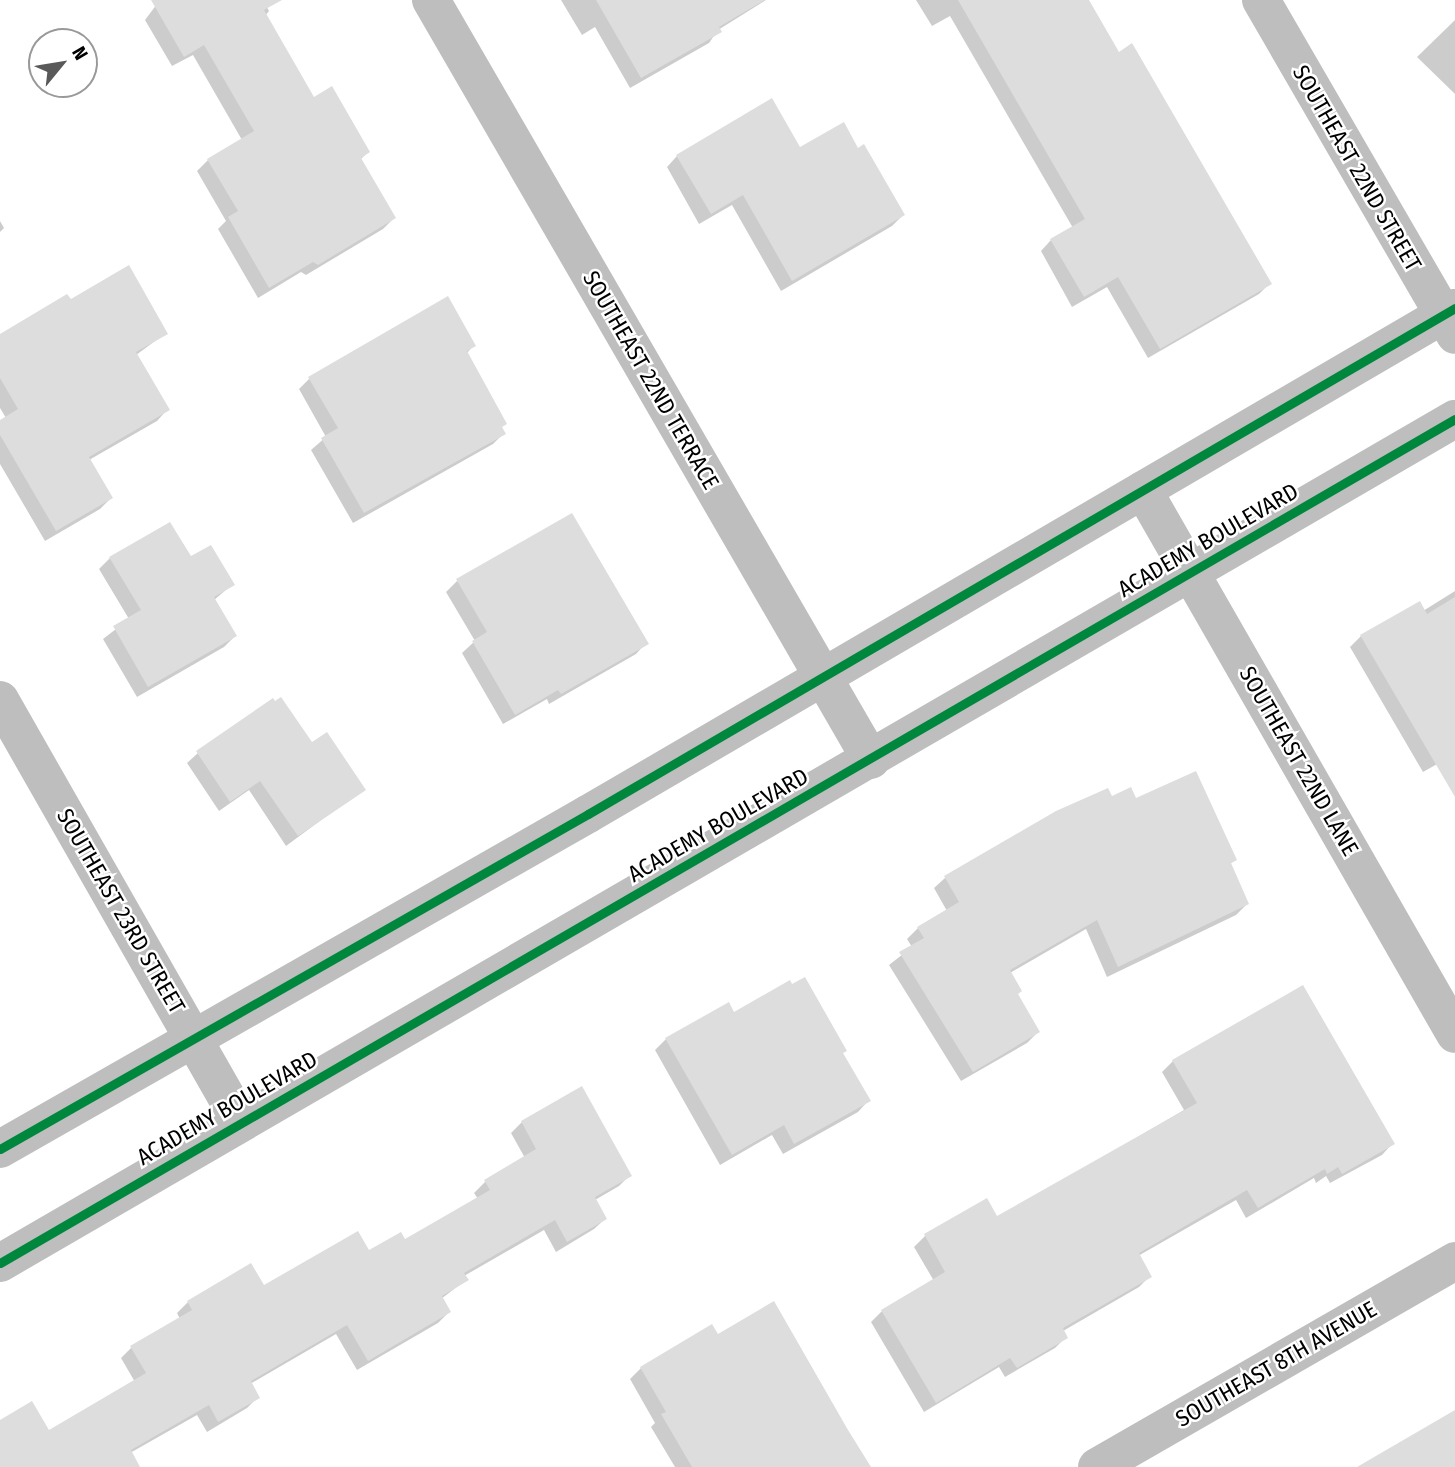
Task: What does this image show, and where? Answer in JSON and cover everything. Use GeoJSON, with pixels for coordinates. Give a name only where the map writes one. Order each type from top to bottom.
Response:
{"type":"FeatureCollection","features":[{"type":"Feature","properties":{"kind":"street","name":"SOUTHEAST 22ND TERRACE"},"geometry":{"type":"LineString","coordinates":[[430,0],[871,760]]}},
{"type":"Feature","properties":{"kind":"street","name":"SOUTHEAST 22ND STREET"},"geometry":{"type":"LineString","coordinates":[[1261,0],[1451,319]]}},
{"type":"Feature","properties":{"kind":"street"},"geometry":{"type":"LineString","coordinates":[[0,1149],[588,814],[1143,490],[1451,319]]}},
{"type":"Feature","properties":{"kind":"street","name":"ACADEMY BOULEVARD"},"geometry":{"type":"LineString","coordinates":[[0,1263],[1455,419]]}},
{"type":"Feature","properties":{"kind":"street","name":"SOUTHEAST 22ND LANE"},"geometry":{"type":"LineString","coordinates":[[1143,490],[1455,1034]]}},
{"type":"Feature","properties":{"kind":"street","name":"SOUTHEAST 23RD STREET"},"geometry":{"type":"LineString","coordinates":[[0,701],[241,1122]]}},
{"type":"Feature","properties":{"kind":"street","name":"SOUTHEAST 8TH AVENUE"},"geometry":{"type":"LineString","coordinates":[[1097,1467],[1455,1261]]}},
{"type":"Feature","properties":{"kind":"building"},"geometry":{"type":"Polygon","coordinates":[[[151,0],[282,0],[264,10],[314,97],[332,86],[370,152],[361,158],[396,218],[318,265],[313,262],[269,288],[228,217],[238,211],[207,159],[254,131],[204,45],[184,57],[151,0]]]}},
{"type":"Feature","properties":{"kind":"building"},"geometry":{"type":"Polygon","coordinates":[[[596,0],[765,0],[719,27],[722,32],[641,78],[596,0]]]}},
{"type":"Feature","properties":{"kind":"building"},"geometry":{"type":"Polygon","coordinates":[[[958,0],[1089,0],[1119,52],[1132,43],[1272,284],[1160,349],[1118,277],[1084,297],[1050,239],[1085,219],[958,0]]]}},
{"type":"Feature","properties":{"kind":"building"},"geometry":{"type":"Polygon","coordinates":[[[772,98],[800,147],[844,122],[858,148],[864,144],[905,215],[792,281],[743,195],[711,214],[676,155],[772,98]]]}},
{"type":"Feature","properties":{"kind":"building"},"geometry":{"type":"Polygon","coordinates":[[[129,265],[168,334],[136,352],[170,410],[89,457],[113,498],[56,531],[0,435],[0,420],[18,409],[0,378],[0,334],[67,294],[71,299],[129,265]]]}},
{"type":"Feature","properties":{"kind":"building"},"geometry":{"type":"Polygon","coordinates":[[[448,296],[476,346],[467,351],[507,424],[502,427],[506,434],[364,513],[321,438],[338,428],[308,377],[448,296]]]}},
{"type":"Feature","properties":{"kind":"building"},"geometry":{"type":"Polygon","coordinates":[[[572,513],[649,644],[561,694],[558,690],[515,715],[472,641],[487,632],[456,579],[572,513]]]}},
{"type":"Feature","properties":{"kind":"building"},"geometry":{"type":"Polygon","coordinates":[[[170,522],[191,556],[211,545],[235,585],[214,597],[237,636],[148,687],[113,626],[141,610],[109,557],[170,522]]]}},
{"type":"Feature","properties":{"kind":"building"},"geometry":{"type":"Polygon","coordinates":[[[1455,597],[1455,797],[1360,635],[1420,601],[1427,614],[1455,597]]]}},
{"type":"Feature","properties":{"kind":"building"},"geometry":{"type":"Polygon","coordinates":[[[281,697],[312,742],[327,732],[366,790],[298,836],[260,781],[230,802],[196,751],[273,698],[275,701],[281,697]]]}},
{"type":"Feature","properties":{"kind":"building"},"geometry":{"type":"Polygon","coordinates":[[[1196,771],[1237,860],[1231,863],[1249,904],[1118,967],[1097,920],[1010,970],[1022,991],[1018,994],[1040,1032],[973,1072],[899,952],[924,938],[917,927],[959,902],[944,876],[1056,811],[1108,788],[1112,796],[1131,787],[1136,798],[1196,771]]]}},
{"type":"Feature","properties":{"kind":"building"},"geometry":{"type":"Polygon","coordinates":[[[805,977],[847,1051],[843,1053],[871,1101],[794,1144],[784,1125],[732,1155],[665,1038],[729,1002],[734,1012],[790,980],[792,984],[805,977]]]}},
{"type":"Feature","properties":{"kind":"building"},"geometry":{"type":"Polygon","coordinates":[[[1303,985],[1395,1144],[1342,1174],[1338,1167],[1327,1174],[1325,1169],[1258,1208],[1247,1190],[1139,1253],[1152,1277],[1063,1328],[1068,1338],[1017,1368],[1010,1358],[936,1403],[881,1310],[945,1272],[924,1234],[987,1198],[997,1216],[1197,1103],[1172,1060],[1303,985]]]}},
{"type":"Feature","properties":{"kind":"building"},"geometry":{"type":"Polygon","coordinates":[[[582,1086],[632,1176],[595,1197],[607,1219],[567,1242],[555,1220],[464,1273],[469,1280],[442,1296],[451,1312],[368,1361],[347,1325],[251,1381],[260,1398],[218,1422],[209,1405],[131,1450],[140,1467],[0,1467],[0,1420],[32,1401],[49,1430],[146,1373],[130,1346],[192,1310],[187,1301],[251,1263],[264,1285],[358,1231],[369,1250],[401,1232],[405,1239],[490,1190],[484,1180],[536,1149],[521,1121],[582,1086]]]}},
{"type":"Feature","properties":{"kind":"building"},"geometry":{"type":"Polygon","coordinates":[[[774,1301],[871,1467],[692,1467],[661,1414],[666,1412],[640,1367],[712,1324],[718,1334],[774,1301]]]}},
{"type":"Feature","properties":{"kind":"building"},"geometry":{"type":"Polygon","coordinates":[[[1455,1410],[1455,1467],[1357,1467],[1455,1410]]]}},
{"type":"Feature","properties":{"kind":"cycle path"},"geometry":{"type":"LineString","coordinates":[[0,1149],[588,814],[1455,308]]}},
{"type":"Feature","properties":{"kind":"cycle path"},"geometry":{"type":"LineString","coordinates":[[0,1263],[1455,419]]}}]}
